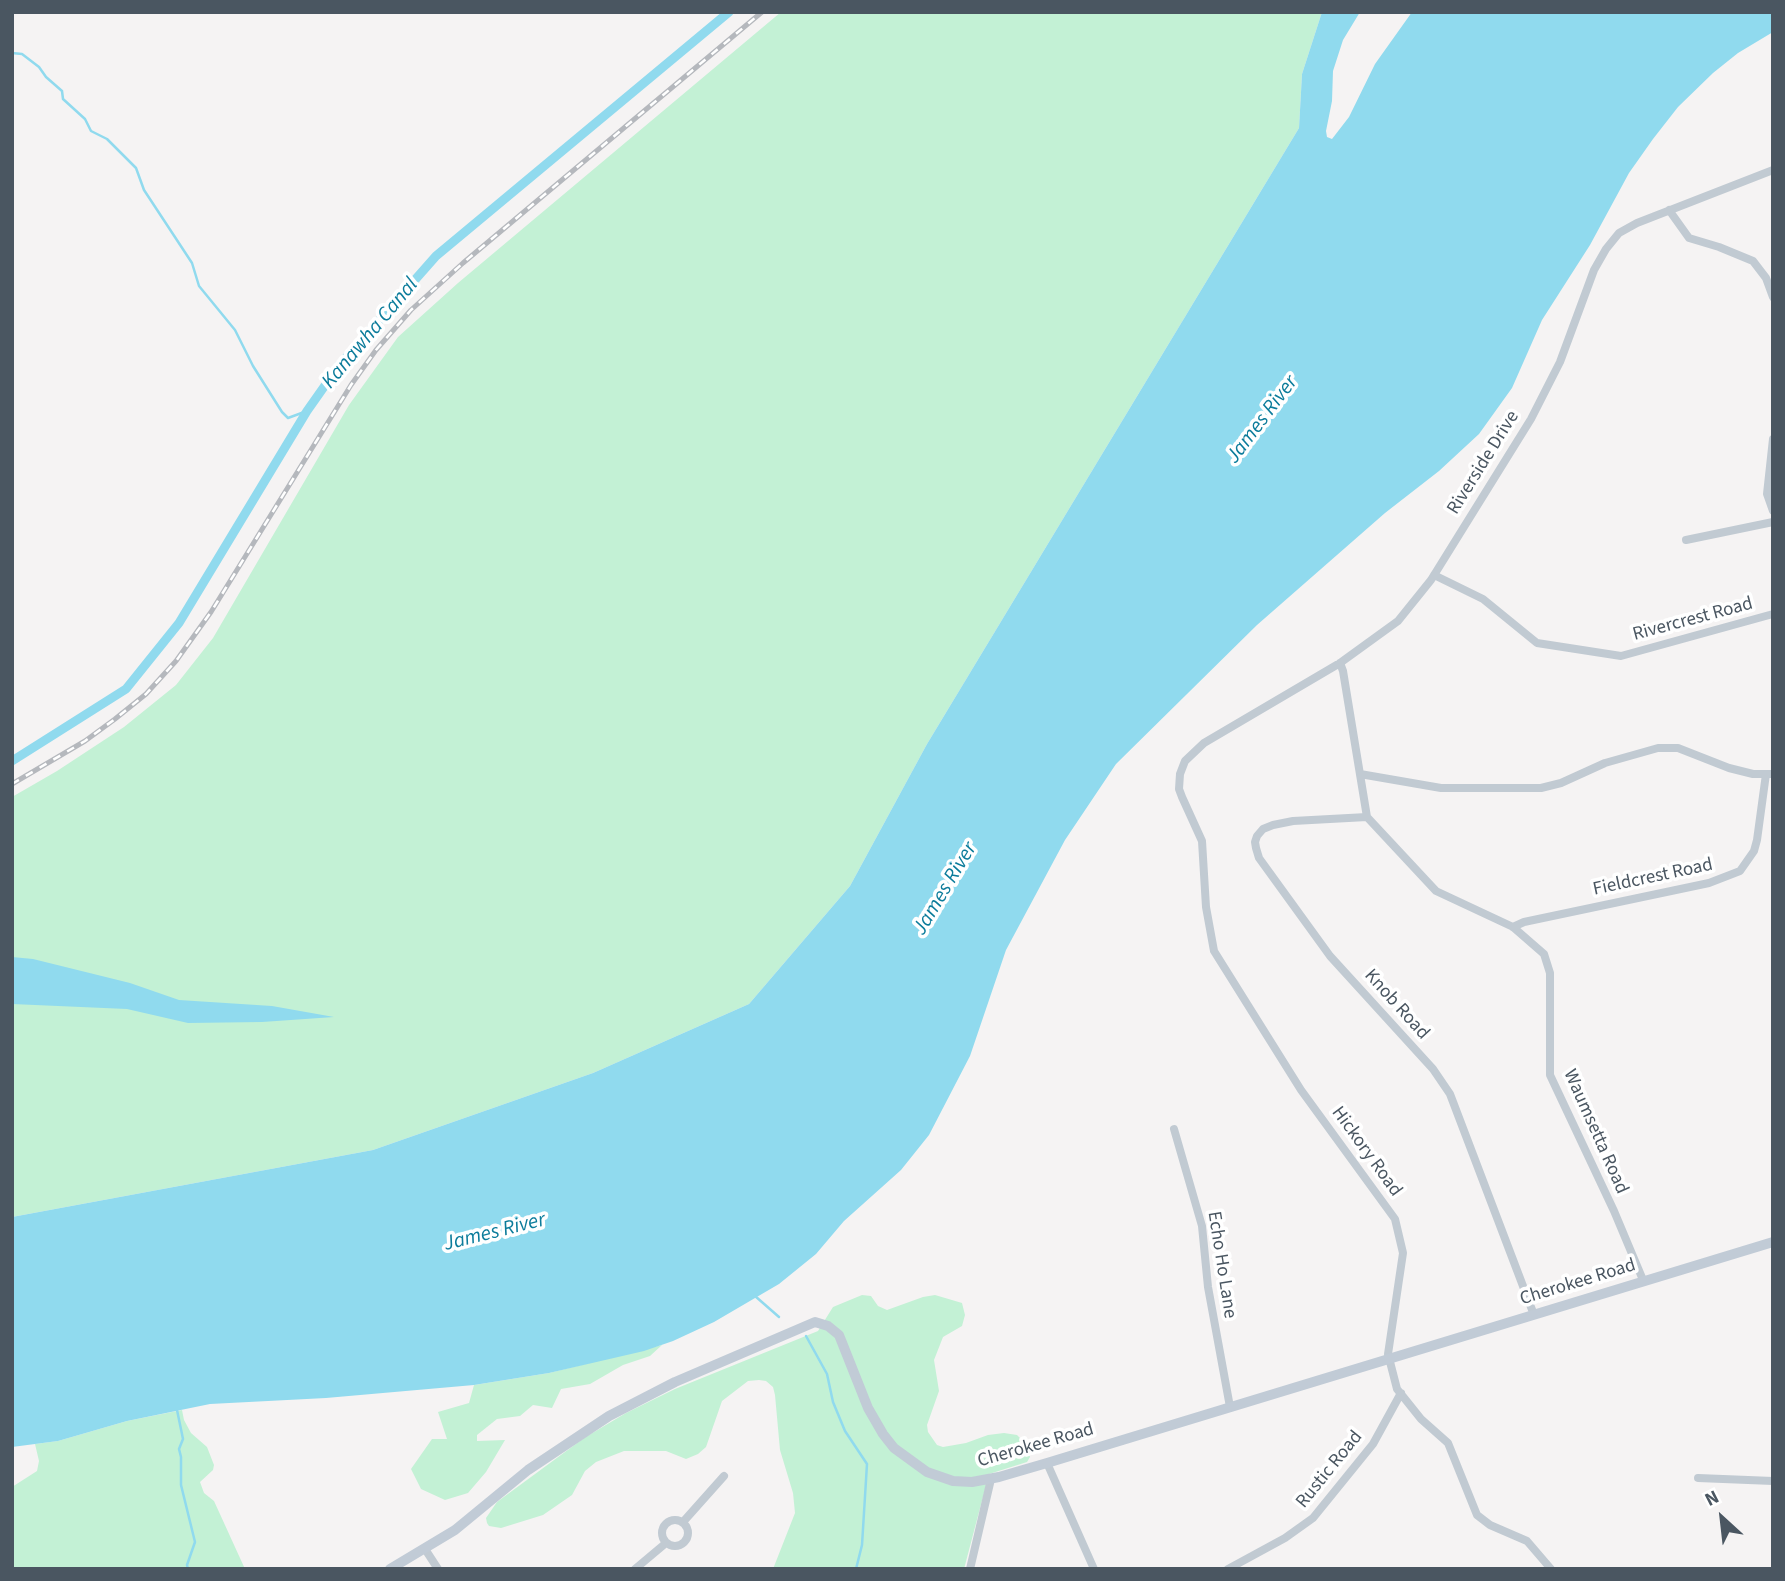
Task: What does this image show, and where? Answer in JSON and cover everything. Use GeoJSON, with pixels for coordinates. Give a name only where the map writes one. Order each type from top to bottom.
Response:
{"type":"FeatureCollection","features":[{"type":"Feature","properties":{"kind":"street","name":"Riverside Drive"},"geometry":{"type":"LineString","coordinates":[[1185,761],[1204,743],[1340,663],[1398,621],[1434,575],[1531,419],[1560,362],[1594,270],[1619,233],[1637,223],[1773,170]]}},
{"type":"Feature","properties":{"kind":"street"},"geometry":{"type":"LineString","coordinates":[[1670,210],[1689,239],[1719,247],[1753,261],[1766,278],[1773,297]]}},
{"type":"Feature","properties":{"kind":"street"},"geometry":{"type":"LineString","coordinates":[[1773,439],[1768,494],[1773,511]]}},
{"type":"Feature","properties":{"kind":"street"},"geometry":{"type":"LineString","coordinates":[[1686,540],[1773,522]]}},
{"type":"Feature","properties":{"kind":"street","name":"Rivercrest Road"},"geometry":{"type":"LineString","coordinates":[[1434,575],[1483,598],[1537,643],[1621,656],[1773,614]]}},
{"type":"Feature","properties":{"kind":"street"},"geometry":{"type":"LineString","coordinates":[[1340,663],[1367,817]]}},
{"type":"Feature","properties":{"kind":"street"},"geometry":{"type":"LineString","coordinates":[[1360,774],[1441,788],[1541,788],[1561,783],[1605,763],[1658,748],[1678,748],[1729,768],[1753,774],[1770,774]]}},
{"type":"Feature","properties":{"kind":"street","name":"Hickory Road"},"geometry":{"type":"LineString","coordinates":[[1185,761],[1179,789],[1202,841],[1206,907],[1214,951],[1301,1090],[1395,1219],[1403,1252],[1388,1354],[1401,1394],[1421,1419],[1448,1443],[1478,1515],[1490,1525],[1527,1541],[1551,1569]]}},
{"type":"Feature","properties":{"kind":"street","name":"Fieldcrest Road"},"geometry":{"type":"LineString","coordinates":[[1513,928],[1524,922],[1709,883],[1740,871],[1754,851],[1770,774]]}},
{"type":"Feature","properties":{"kind":"street","name":"Waumsetta Road"},"geometry":{"type":"LineString","coordinates":[[1367,817],[1436,891],[1513,928],[1544,954],[1550,973],[1550,1075],[1643,1280]]}},
{"type":"Feature","properties":{"kind":"street","name":"Knob Road"},"geometry":{"type":"LineString","coordinates":[[1367,817],[1293,821],[1273,825],[1263,829],[1257,836],[1259,858],[1330,956],[1433,1069],[1450,1094],[1534,1314]]}},
{"type":"Feature","properties":{"kind":"street","name":"Echo Ho Lane"},"geometry":{"type":"LineString","coordinates":[[1174,1129],[1202,1226],[1208,1287],[1230,1407]]}},
{"type":"Feature","properties":{"kind":"street","name":"Cherokee Road"},"geometry":{"type":"LineString","coordinates":[[390,1569],[467,1521],[528,1471],[609,1416],[675,1382],[815,1322],[828,1326],[838,1335],[873,1417],[888,1441],[918,1467],[943,1478],[962,1482],[991,1479],[1047,1463],[1773,1242]]}},
{"type":"Feature","properties":{"kind":"street","name":"Rustic Road"},"geometry":{"type":"LineString","coordinates":[[1228,1569],[1285,1538],[1313,1518],[1373,1444],[1401,1394]]}},
{"type":"Feature","properties":{"kind":"street"},"geometry":{"type":"LineString","coordinates":[[1047,1463],[1094,1569]]}},
{"type":"Feature","properties":{"kind":"street"},"geometry":{"type":"LineString","coordinates":[[684,1522],[724,1476]]}},
{"type":"Feature","properties":{"kind":"street"},"geometry":{"type":"LineString","coordinates":[[1698,1478],[1773,1481]]}},
{"type":"Feature","properties":{"kind":"street"},"geometry":{"type":"LineString","coordinates":[[970,1569],[991,1479]]}},
{"type":"Feature","properties":{"kind":"street"},"geometry":{"type":"LineString","coordinates":[[675,1520],[684,1522],[689,1534],[685,1541],[674,1546],[666,1543],[662,1535],[664,1526],[675,1520]]}},
{"type":"Feature","properties":{"kind":"street"},"geometry":{"type":"LineString","coordinates":[[635,1569],[666,1543]]}},
{"type":"Feature","properties":{"kind":"street"},"geometry":{"type":"LineString","coordinates":[[425,1549],[438,1569]]}},
{"type":"Feature","properties":{"kind":"green space"},"geometry":{"type":"Polygon","coordinates":[[[781,12],[1322,12],[1302,74],[1299,128],[927,744],[850,886],[749,1004],[593,1073],[373,1150],[12,1217],[12,797],[124,727],[176,685],[213,638],[349,405],[398,337],[458,283],[781,12]]]}},
{"type":"Feature","properties":{"kind":"green space"},"geometry":{"type":"Polygon","coordinates":[[[862,1295],[871,1296],[878,1306],[887,1310],[935,1295],[962,1303],[965,1315],[962,1326],[943,1337],[934,1360],[939,1391],[927,1425],[928,1432],[937,1445],[943,1447],[988,1435],[1017,1435],[1029,1451],[1027,1462],[989,1474],[964,1569],[773,1569],[795,1513],[793,1493],[780,1450],[773,1387],[766,1381],[759,1380],[748,1381],[722,1401],[706,1447],[698,1454],[686,1459],[666,1451],[624,1451],[596,1462],[585,1471],[572,1495],[543,1515],[501,1528],[489,1526],[487,1523],[486,1518],[497,1502],[584,1438],[675,1389],[818,1331],[833,1307],[862,1295]]]}},
{"type":"Feature","properties":{"kind":"green space"},"geometry":{"type":"Polygon","coordinates":[[[662,1345],[650,1356],[623,1365],[590,1384],[561,1389],[552,1408],[533,1405],[520,1416],[497,1419],[477,1435],[477,1441],[505,1440],[486,1472],[468,1493],[445,1500],[421,1489],[411,1469],[432,1439],[447,1439],[438,1412],[469,1403],[474,1385],[549,1373],[662,1345]]]}},
{"type":"Feature","properties":{"kind":"green space"},"geometry":{"type":"Polygon","coordinates":[[[182,1410],[191,1433],[207,1447],[214,1465],[213,1470],[200,1482],[204,1493],[214,1501],[245,1569],[12,1569],[12,1487],[37,1471],[39,1461],[35,1444],[58,1441],[127,1421],[182,1410]]]}},
{"type":"Feature","properties":{"kind":"water","name":"James River"},"geometry":{"type":"Polygon","coordinates":[[[1322,12],[1360,12],[1343,40],[1333,71],[1332,101],[1326,131],[1327,137],[1332,139],[1349,117],[1375,64],[1412,12],[1773,12],[1773,32],[1738,53],[1713,73],[1678,107],[1653,139],[1629,173],[1590,245],[1542,320],[1512,388],[1479,434],[1257,625],[1116,764],[1065,840],[1006,950],[970,1056],[929,1135],[901,1170],[844,1221],[816,1254],[779,1284],[714,1322],[644,1351],[549,1373],[474,1385],[326,1398],[210,1404],[127,1421],[58,1441],[12,1447],[12,1217],[373,1150],[593,1073],[749,1004],[850,886],[927,744],[1299,128],[1302,74],[1322,12]]]}},
{"type":"Feature","properties":{"kind":"water"},"geometry":{"type":"Polygon","coordinates":[[[12,957],[33,959],[130,983],[179,1000],[272,1006],[334,1017],[188,1023],[127,1009],[12,1004],[12,957]]]}},
{"type":"Feature","properties":{"kind":"waterway","name":"Kanawha Canal"},"geometry":{"type":"LineString","coordinates":[[12,761],[126,689],[179,623],[307,411],[338,367],[436,256],[729,12]]}},
{"type":"Feature","properties":{"kind":"waterway"},"geometry":{"type":"LineString","coordinates":[[12,53],[22,54],[39,67],[62,91],[63,99],[85,119],[91,131],[107,139],[136,168],[144,190],[192,263],[199,286],[235,330],[253,366],[282,412],[288,418],[307,411]]}},
{"type":"Feature","properties":{"kind":"waterway"},"geometry":{"type":"LineString","coordinates":[[755,1296],[779,1317]]}},
{"type":"Feature","properties":{"kind":"waterway"},"geometry":{"type":"LineString","coordinates":[[806,1336],[827,1374],[833,1402],[845,1431],[867,1464],[862,1545],[856,1569]]}},
{"type":"Feature","properties":{"kind":"waterway"},"geometry":{"type":"LineString","coordinates":[[177,1410],[183,1439],[179,1449],[181,1485],[195,1542],[188,1569]]}},
{"type":"Feature","properties":{"kind":"railway"},"geometry":{"type":"LineString","coordinates":[[12,784],[85,741],[115,719],[146,694],[176,661],[211,612],[351,385],[376,350],[411,310],[463,263],[762,12]]}}]}
